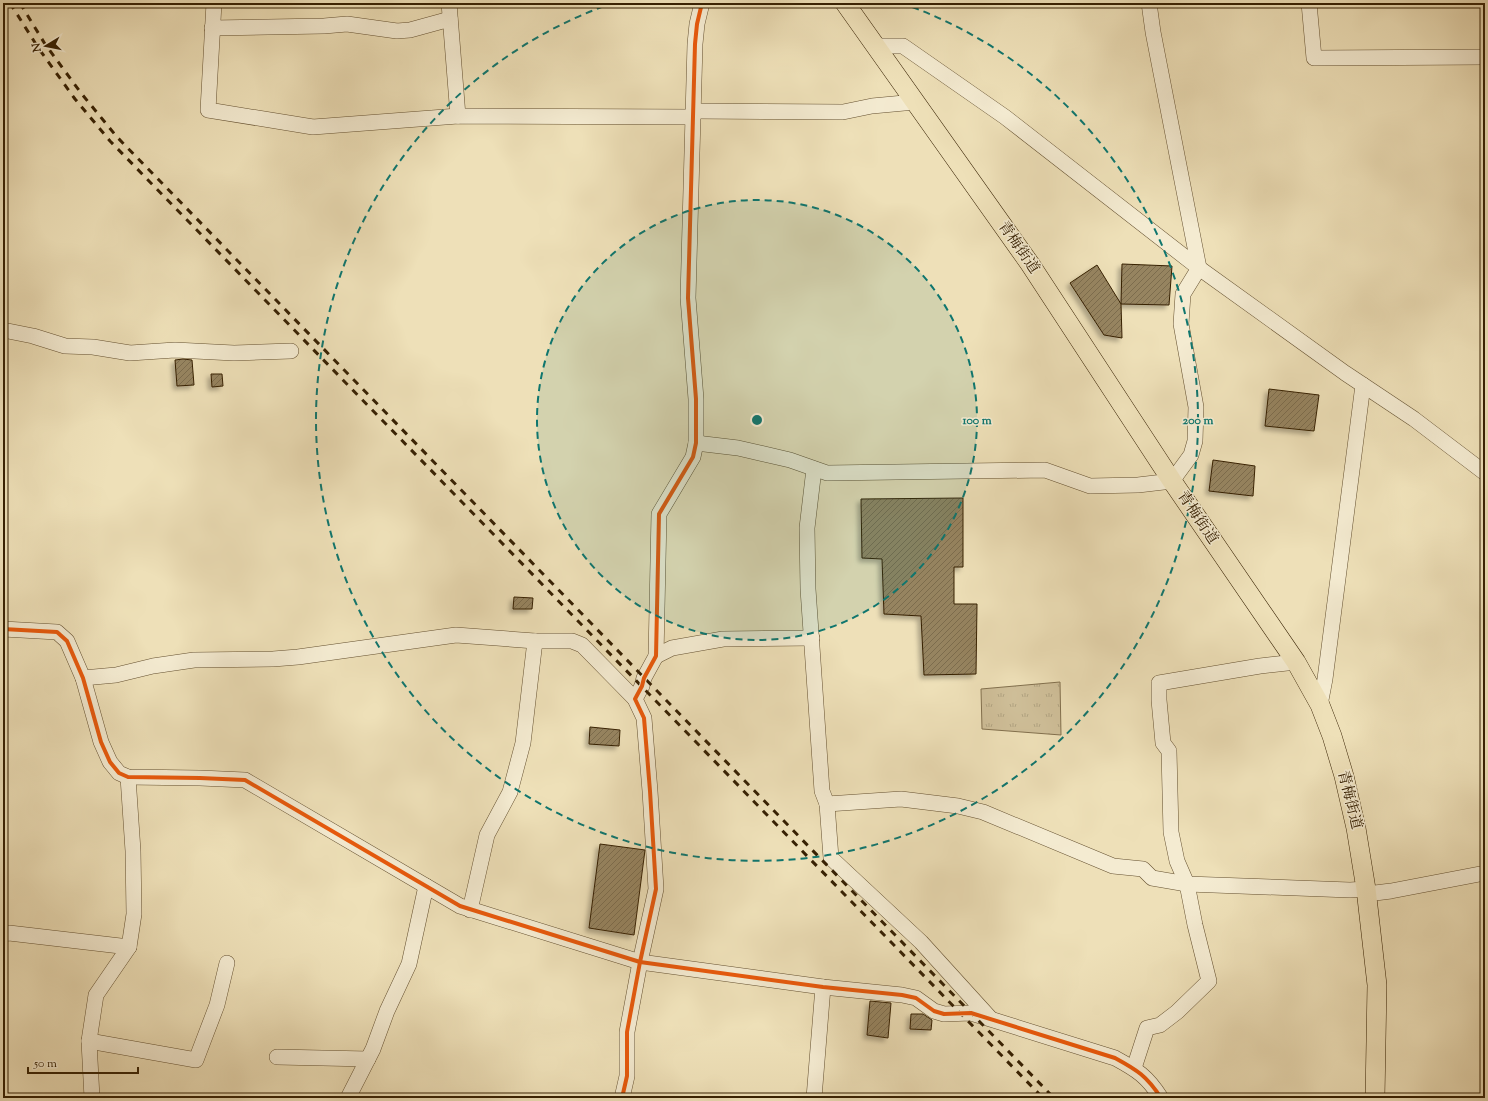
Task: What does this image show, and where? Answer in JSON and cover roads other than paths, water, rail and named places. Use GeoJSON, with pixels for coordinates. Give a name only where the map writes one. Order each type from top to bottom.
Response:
{"type":"FeatureCollection","features":[{"type":"Feature","properties":{"kind":"main road","name":"青梅街道"},"geometry":{"type":"LineString","coordinates":[[845,3],[1030,264],[1172,481],[1296,662],[1320,705],[1344,776],[1356,828],[1367,891],[1377,985],[1375,1098]]}},
{"type":"Feature","properties":{"kind":"street"},"geometry":{"type":"LineString","coordinates":[[214,3],[208,110],[313,126],[458,116],[843,112],[872,106],[915,102]]}},
{"type":"Feature","properties":{"kind":"street"},"geometry":{"type":"LineString","coordinates":[[448,3],[458,116]]}},
{"type":"Feature","properties":{"kind":"street"},"geometry":{"type":"LineString","coordinates":[[635,699],[656,656],[659,514],[693,457],[696,443],[696,399],[688,298],[695,44],[697,24],[702,3]]}},
{"type":"Feature","properties":{"kind":"street"},"geometry":{"type":"LineString","coordinates":[[696,443],[738,448],[790,460],[827,473],[1045,470],[1090,486],[1138,485],[1172,481],[1191,455],[1195,441],[1196,407],[1181,324],[1183,294],[1199,268],[1153,32],[1149,3]]}},
{"type":"Feature","properties":{"kind":"street"},"geometry":{"type":"LineString","coordinates":[[1309,3],[1314,58],[1485,57]]}},
{"type":"Feature","properties":{"kind":"street"},"geometry":{"type":"LineString","coordinates":[[212,28],[324,26],[347,24],[397,31],[410,30],[450,19]]}},
{"type":"Feature","properties":{"kind":"street"},"geometry":{"type":"LineString","coordinates":[[876,46],[903,46],[1005,117],[1199,268],[1414,420],[1485,473]]}},
{"type":"Feature","properties":{"kind":"street"},"geometry":{"type":"LineString","coordinates":[[3,330],[33,336],[65,346],[93,347],[130,353],[175,350],[234,353],[291,351]]}},
{"type":"Feature","properties":{"kind":"street"},"geometry":{"type":"LineString","coordinates":[[1320,705],[1328,655],[1363,385]]}},
{"type":"Feature","properties":{"kind":"street"},"geometry":{"type":"LineString","coordinates":[[814,469],[807,528],[808,589],[822,791],[827,804],[831,858],[920,942],[990,1019]]}},
{"type":"Feature","properties":{"kind":"street"},"geometry":{"type":"LineString","coordinates":[[3,630],[57,632],[67,641],[83,678],[101,742],[110,762],[119,773],[128,777],[245,780],[460,906],[470,910],[640,962],[916,998],[934,1011],[944,1014],[971,1013],[1115,1058],[1134,1068],[1151,1083],[1161,1098]]}},
{"type":"Feature","properties":{"kind":"street"},"geometry":{"type":"LineString","coordinates":[[83,678],[116,675],[153,666],[194,660],[274,659],[298,657],[456,635],[535,641],[572,641],[582,645],[635,699],[644,718],[656,889],[627,1032],[627,1076],[622,1098]]}},
{"type":"Feature","properties":{"kind":"street"},"geometry":{"type":"LineString","coordinates":[[656,656],[672,648],[723,639],[812,638]]}},
{"type":"Feature","properties":{"kind":"street"},"geometry":{"type":"LineString","coordinates":[[470,910],[487,835],[510,792],[523,743],[535,641]]}},
{"type":"Feature","properties":{"kind":"street"},"geometry":{"type":"LineString","coordinates":[[1134,1068],[1147,1028],[1160,1025],[1177,1012],[1209,981],[1195,925],[1187,884],[1177,861],[1171,832],[1169,751],[1163,743],[1159,683],[1260,666],[1296,662]]}},
{"type":"Feature","properties":{"kind":"street"},"geometry":{"type":"LineString","coordinates":[[92,1098],[89,1041],[96,995],[129,947],[134,914],[133,851],[128,777]]}},
{"type":"Feature","properties":{"kind":"street"},"geometry":{"type":"LineString","coordinates":[[827,804],[901,799],[958,806],[983,812],[1113,866],[1143,869],[1152,878],[1187,884],[1391,891],[1485,873]]}},
{"type":"Feature","properties":{"kind":"street"},"geometry":{"type":"LineString","coordinates":[[348,1098],[368,1060],[387,1011],[409,964],[426,886]]}},
{"type":"Feature","properties":{"kind":"street"},"geometry":{"type":"LineString","coordinates":[[3,934],[9,933],[129,947]]}},
{"type":"Feature","properties":{"kind":"street"},"geometry":{"type":"LineString","coordinates":[[89,1041],[196,1060],[217,1005],[227,964]]}},
{"type":"Feature","properties":{"kind":"street"},"geometry":{"type":"LineString","coordinates":[[814,1098],[823,987]]}},
{"type":"Feature","properties":{"kind":"street"},"geometry":{"type":"LineString","coordinates":[[277,1057],[368,1060]]}},
{"type":"Feature","properties":{"kind":"railway"},"geometry":{"type":"LineString","coordinates":[[10,3],[39,49],[75,99],[110,141],[1043,1098]]}},
{"type":"Feature","properties":{"kind":"railway"},"geometry":{"type":"LineString","coordinates":[[20,3],[45,44],[81,93],[117,137],[1054,1098]]}}]}
